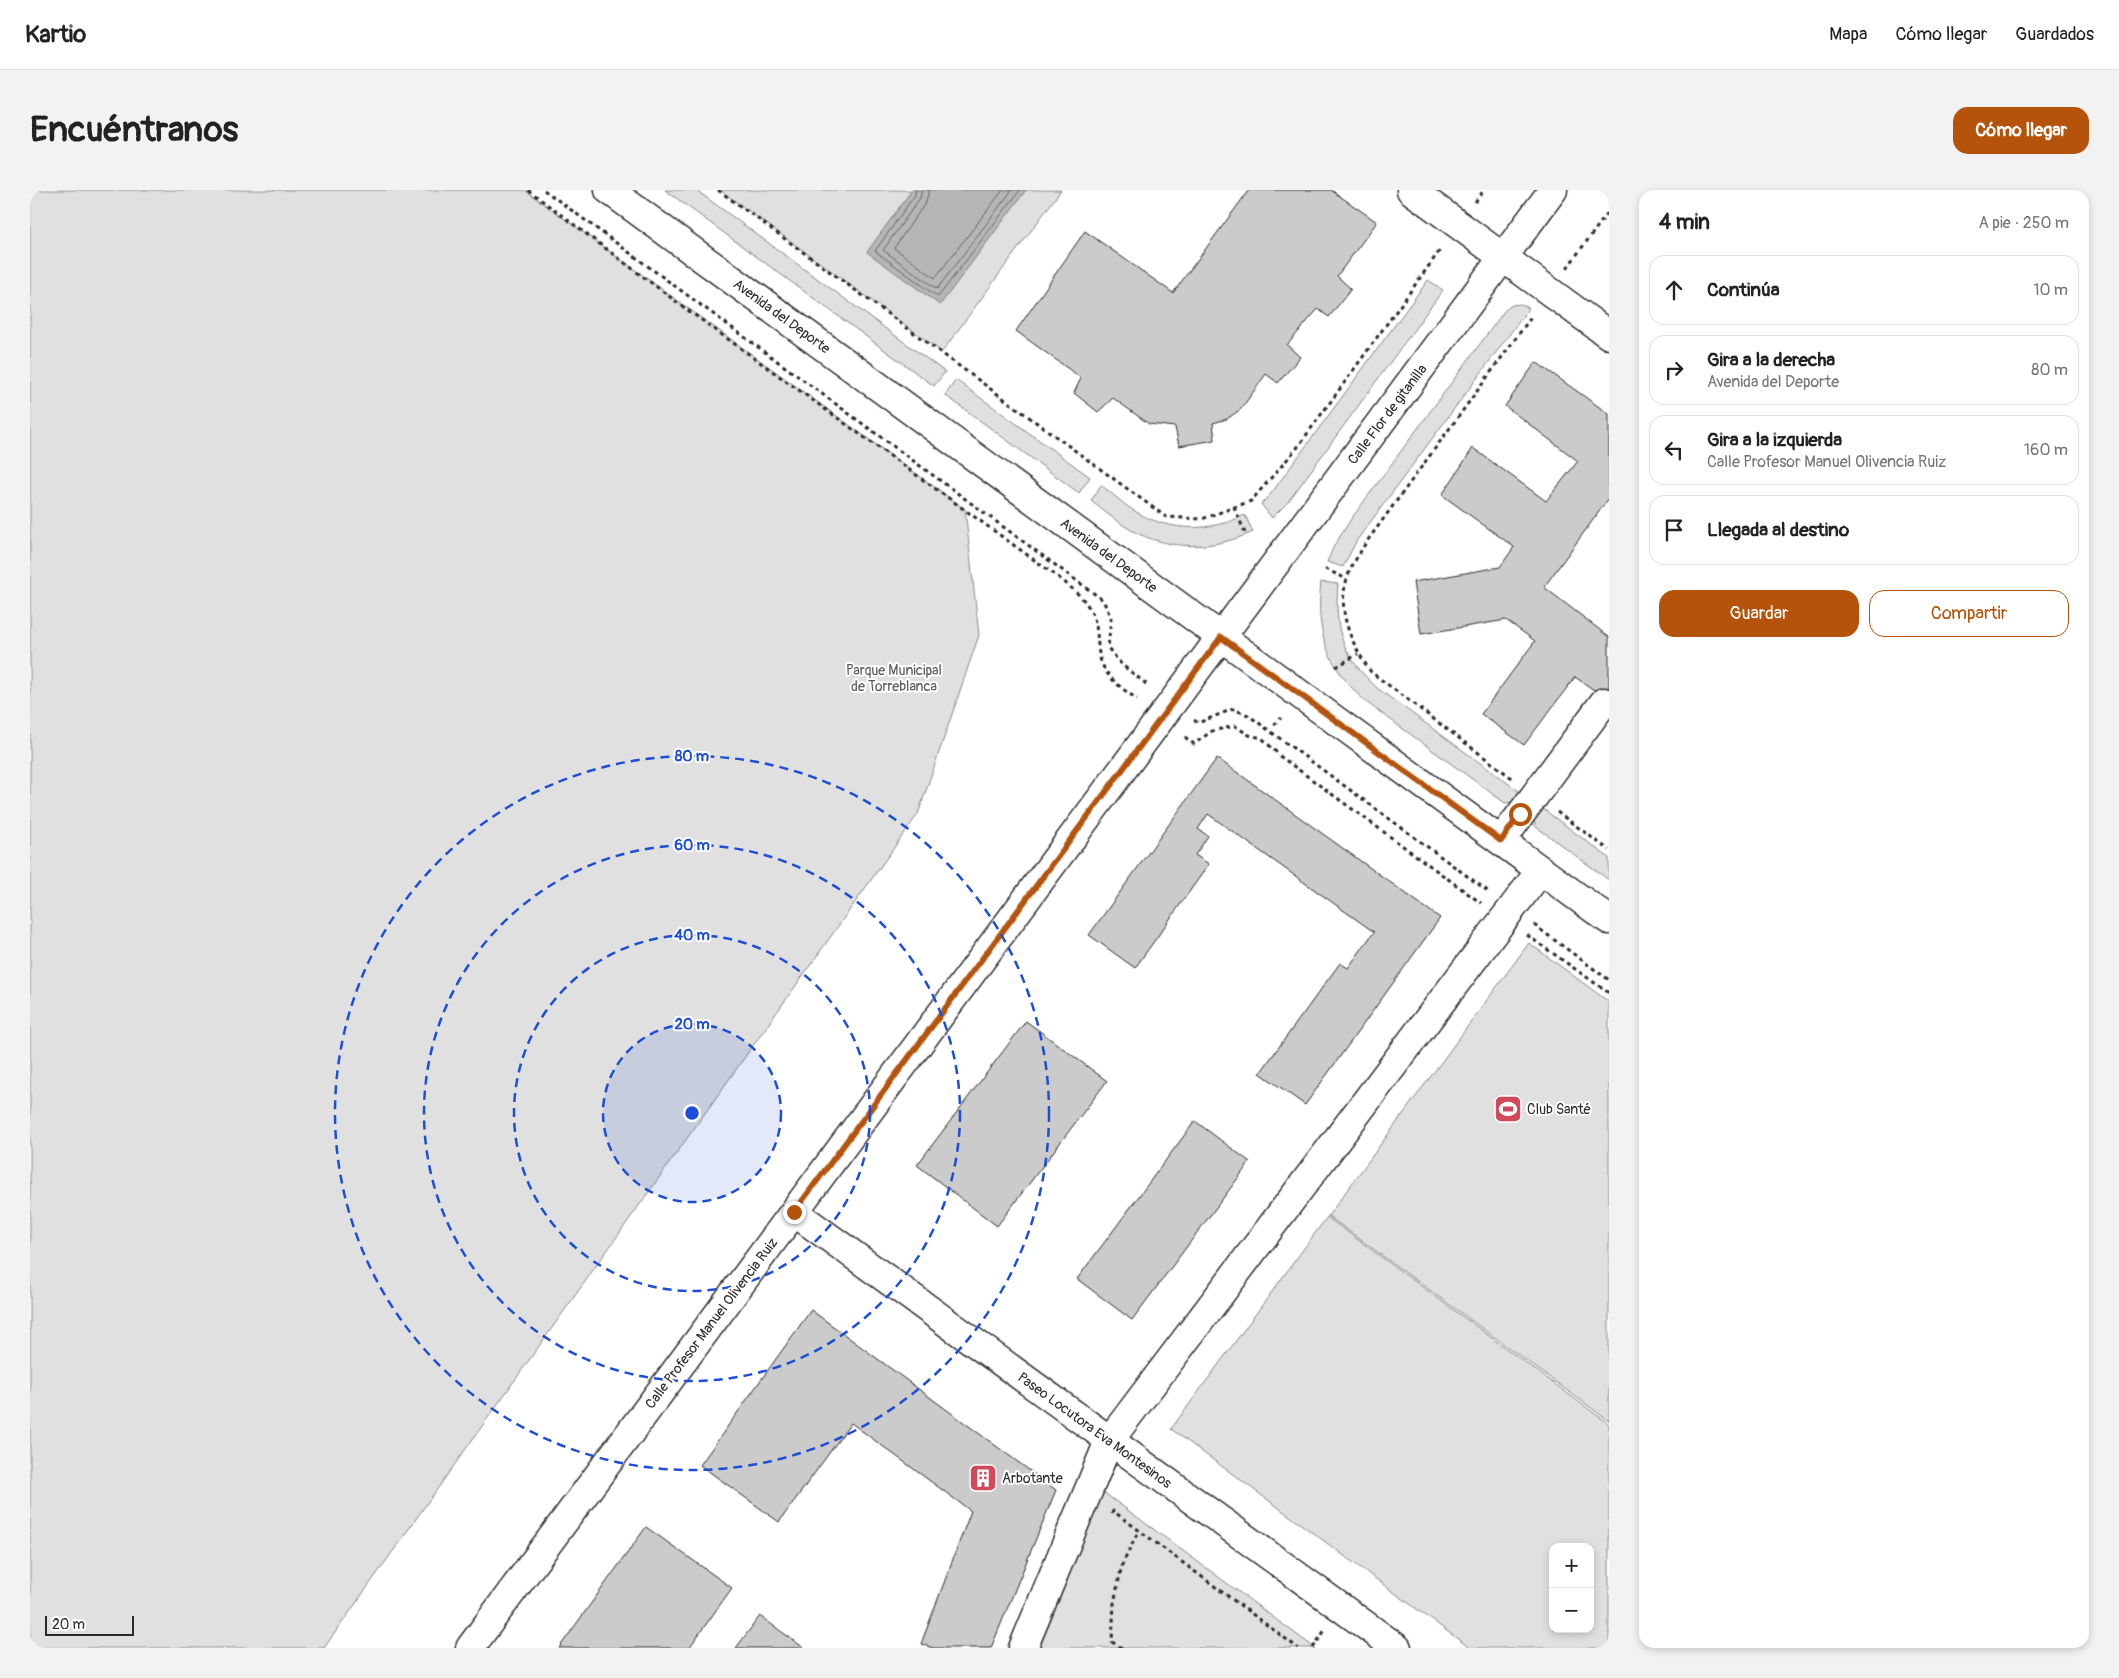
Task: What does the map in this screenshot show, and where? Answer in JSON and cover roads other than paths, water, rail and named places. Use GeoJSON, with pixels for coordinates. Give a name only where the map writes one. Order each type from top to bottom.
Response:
{"type":"FeatureCollection","features":[{"type":"Feature","properties":{"kind":"street","name":"Avenida del Deporte"},"geometry":{"type":"LineString","coordinates":[[609,190],[1609,920]]}},
{"type":"Feature","properties":{"kind":"street"},"geometry":{"type":"LineString","coordinates":[[1411,190],[1609,335]]}},
{"type":"Feature","properties":{"kind":"street","name":"Calle Flor de gitanilla"},"geometry":{"type":"LineString","coordinates":[[1221,637],[1553,190]]}},
{"type":"Feature","properties":{"kind":"street","name":"Calle Profesor Manuel Olivencia Ruiz"},"geometry":{"type":"LineString","coordinates":[[470,1648],[1221,637]]}},
{"type":"Feature","properties":{"kind":"street"},"geometry":{"type":"LineString","coordinates":[[1501,841],[1604,702]]}},
{"type":"Feature","properties":{"kind":"street"},"geometry":{"type":"LineString","coordinates":[[1023,1648],[1109,1441],[1541,870]]}},
{"type":"Feature","properties":{"kind":"street","name":"Paseo Locutora Eva Montesinos"},"geometry":{"type":"LineString","coordinates":[[794,1212],[1109,1441],[1370,1640],[1397,1648]]}},
{"type":"Feature","properties":{"kind":"water"},"geometry":{"type":"Polygon","coordinates":[[[912,190],[1026,190],[940,305],[867,252],[912,190]]]}},
{"type":"Feature","properties":{"kind":"place","name":"Club Santé"},"geometry":{"type":"Point","coordinates":[1508,1109]}},
{"type":"Feature","properties":{"kind":"place","name":"Arbotante"},"geometry":{"type":"Point","coordinates":[983,1478]}},
{"type":"Feature","properties":{"kind":"park label","name":"Parque Municipal de Torreblanca"},"geometry":{"type":"Point","coordinates":[894,678]}}]}
